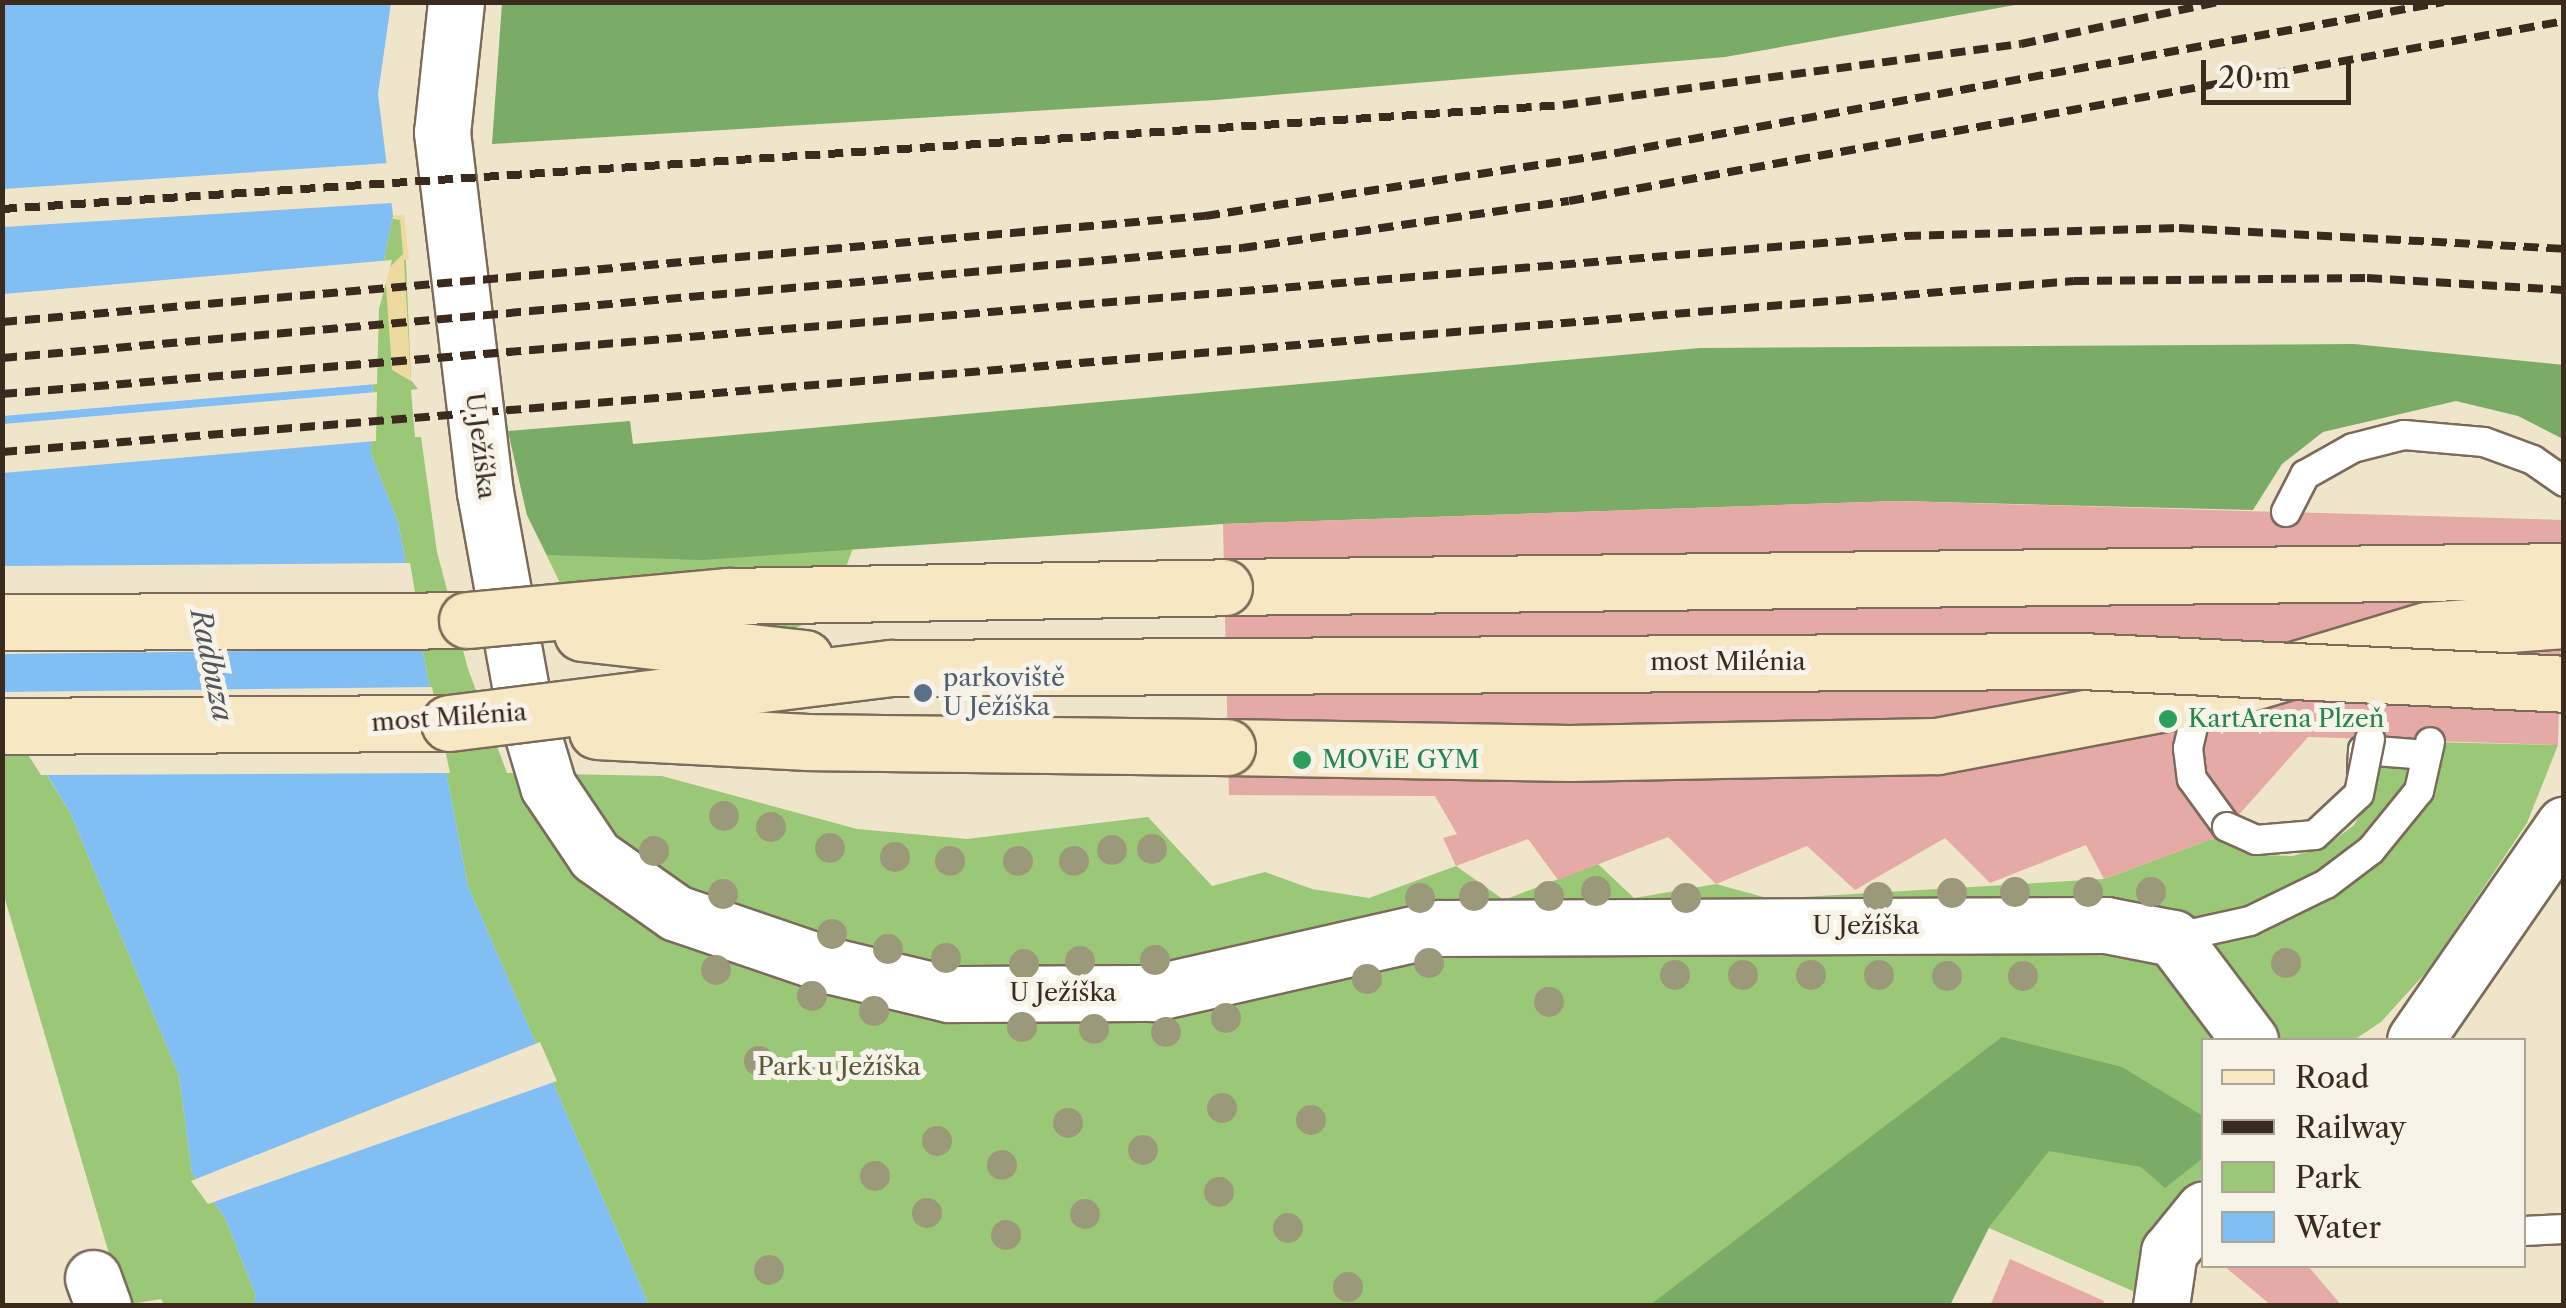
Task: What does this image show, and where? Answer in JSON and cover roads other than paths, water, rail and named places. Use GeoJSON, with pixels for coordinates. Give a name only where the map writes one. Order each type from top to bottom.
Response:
{"type":"FeatureCollection","features":[{"type":"Feature","properties":{"kind":"main road"},"geometry":{"type":"LineString","coordinates":[[467,620],[728,596],[1224,586],[2564,571]]}},
{"type":"Feature","properties":{"kind":"main road","name":"most Milénia"},"geometry":{"type":"LineString","coordinates":[[2,622],[467,620],[892,668]]}},
{"type":"Feature","properties":{"kind":"main road"},"geometry":{"type":"LineString","coordinates":[[450,723],[808,742],[1570,754],[1937,746],[2213,694],[2427,630],[2554,623]]}},
{"type":"Feature","properties":{"kind":"main road","name":"most Milénia"},"geometry":{"type":"LineString","coordinates":[[2,726],[450,723],[892,668],[2081,661],[2564,684]]}},
{"type":"Feature","properties":{"kind":"street","name":"U Ježíška"},"geometry":{"type":"LineString","coordinates":[[456,2],[442,132],[485,492],[524,706],[548,786],[595,856],[676,913],[832,966],[950,994],[1154,993],[1440,928],[2106,925],[2173,938]]}},
{"type":"Feature","properties":{"kind":"street"},"geometry":{"type":"LineString","coordinates":[[2415,1038],[2564,826]]}},
{"type":"Feature","properties":{"kind":"street"},"geometry":{"type":"LineString","coordinates":[[2173,938],[2248,1038]]}},
{"type":"Feature","properties":{"kind":"street"},"geometry":{"type":"LineString","coordinates":[[2161,1306],[2169,1252],[2201,1213]]}},
{"type":"Feature","properties":{"kind":"lane"},"geometry":{"type":"LineString","coordinates":[[2286,512],[2304,474],[2353,448],[2404,435],[2484,442],[2534,460],[2564,482]]}},
{"type":"Feature","properties":{"kind":"lane"},"geometry":{"type":"LineString","coordinates":[[2213,694],[2195,718],[2188,748],[2192,778],[2230,825],[2256,840],[2315,835],[2359,794],[2370,740]]}},
{"type":"Feature","properties":{"kind":"lane"},"geometry":{"type":"LineString","coordinates":[[2173,938],[2250,921],[2326,884],[2404,818],[2419,791],[2428,748],[2363,750],[2354,793],[2313,830],[2259,834],[2230,825]]}},
{"type":"Feature","properties":{"kind":"lane"},"geometry":{"type":"LineString","coordinates":[[2526,1231],[2564,1229]]}},
{"type":"Feature","properties":{"kind":"water","name":"Radbuza"},"geometry":{"type":"Polygon","coordinates":[[[3,3],[391,3],[378,94],[393,216],[374,308],[371,454],[398,522],[468,886],[649,1305],[253,1305],[256,1296],[225,1218],[192,1173],[179,1076],[70,812],[3,704],[3,3]]]}},
{"type":"Feature","properties":{"kind":"railway"},"geometry":{"type":"LineString","coordinates":[[2,209],[1563,105],[2021,44],[2218,2]]}},
{"type":"Feature","properties":{"kind":"railway"},"geometry":{"type":"LineString","coordinates":[[2,322],[1205,216],[1621,152],[2443,2]]}},
{"type":"Feature","properties":{"kind":"railway"},"geometry":{"type":"LineString","coordinates":[[2,358],[1242,248],[1569,201],[2564,21]]}},
{"type":"Feature","properties":{"kind":"railway"},"geometry":{"type":"LineString","coordinates":[[2,394],[1906,236],[2179,228],[2564,249]]}},
{"type":"Feature","properties":{"kind":"railway"},"geometry":{"type":"LineString","coordinates":[[2,452],[2074,281],[2367,278],[2564,290]]}},
{"type":"Feature","properties":{"kind":"place","name":"parkoviště U Ježíška"},"geometry":{"type":"Point","coordinates":[923,693]}},
{"type":"Feature","properties":{"kind":"place","name":"KartArena Plzeň"},"geometry":{"type":"Point","coordinates":[2168,719]}},
{"type":"Feature","properties":{"kind":"place","name":"MOViE GYM"},"geometry":{"type":"Point","coordinates":[1302,760]}},
{"type":"Feature","properties":{"kind":"park label","name":"Park u Ježíška"},"geometry":{"type":"Point","coordinates":[839,1067]}}]}
